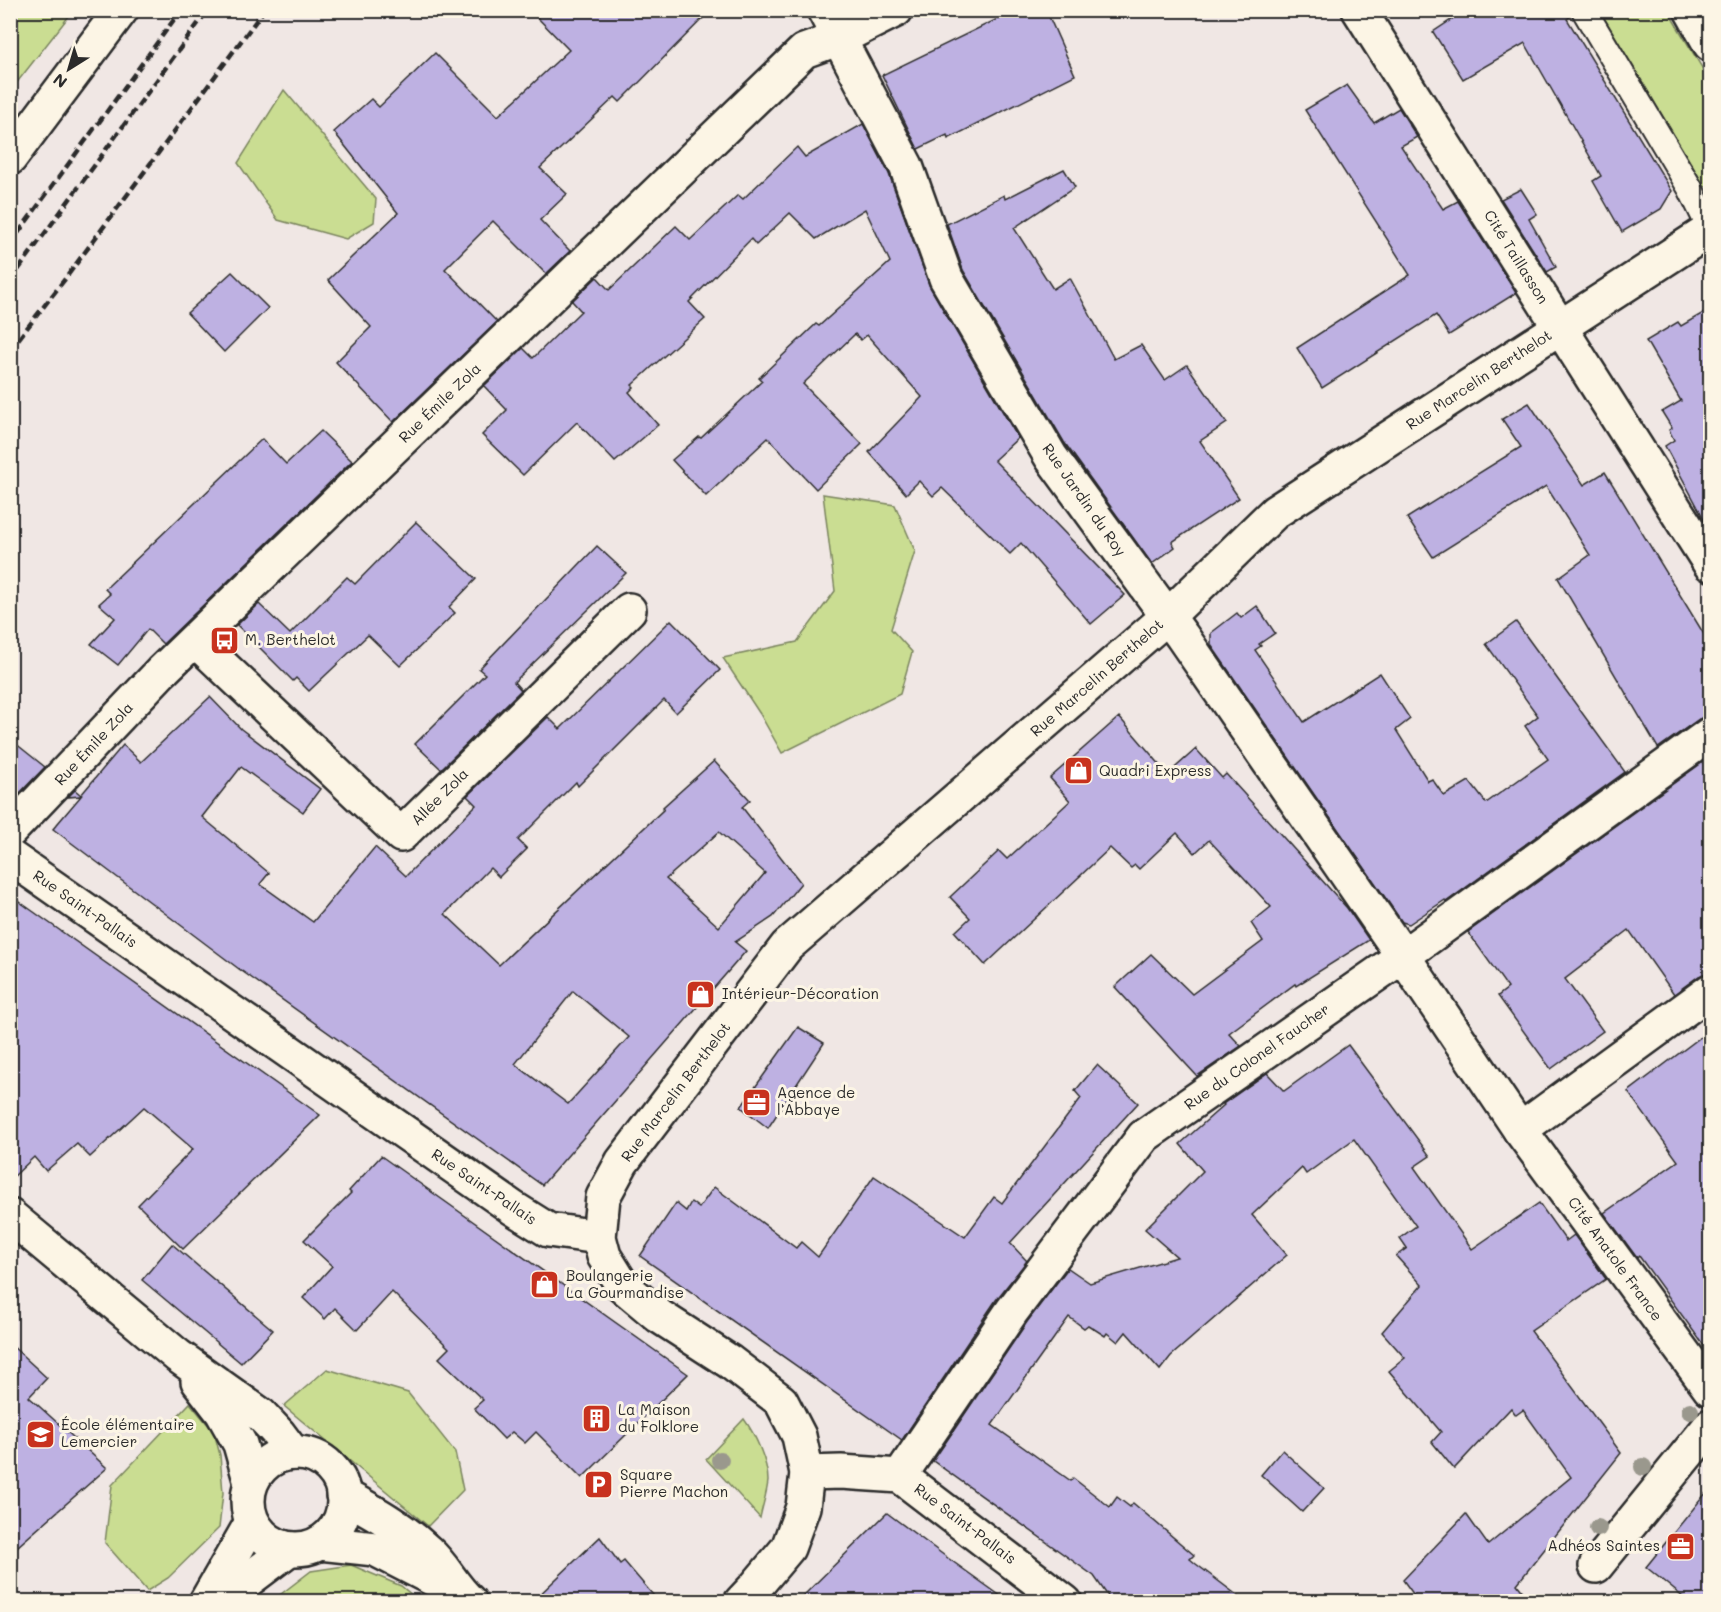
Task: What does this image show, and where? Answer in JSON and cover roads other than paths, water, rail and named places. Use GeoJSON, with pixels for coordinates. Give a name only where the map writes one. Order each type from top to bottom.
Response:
{"type":"FeatureCollection","features":[{"type":"Feature","properties":{"kind":"street"},"geometry":{"type":"LineString","coordinates":[[10,158],[121,10]]}},
{"type":"Feature","properties":{"kind":"street","name":"Rue Émile Zola"},"geometry":{"type":"LineString","coordinates":[[10,831],[161,672],[832,24],[896,10]]}},
{"type":"Feature","properties":{"kind":"street","name":"Cité Taillasson"},"geometry":{"type":"LineString","coordinates":[[1359,10],[1710,564]]}},
{"type":"Feature","properties":{"kind":"street"},"geometry":{"type":"LineString","coordinates":[[1691,10],[1710,44]]}},
{"type":"Feature","properties":{"kind":"street","name":"Rue Jardin du Roy"},"geometry":{"type":"LineString","coordinates":[[832,24],[906,166],[946,278],[1051,457],[1167,617],[1403,956]]}},
{"type":"Feature","properties":{"kind":"street","name":"Rue Marcelin Berthelot"},"geometry":{"type":"LineString","coordinates":[[598,1237],[603,1197],[622,1162],[787,946],[1167,617],[1275,512],[1710,229]]}},
{"type":"Feature","properties":{"kind":"street","name":"Allée Zola"},"geometry":{"type":"LineString","coordinates":[[195,640],[401,835],[629,610]]}},
{"type":"Feature","properties":{"kind":"street","name":"Rue du Colonel Faucher"},"geometry":{"type":"LineString","coordinates":[[900,1476],[1012,1311],[1144,1136],[1403,956],[1710,734]]}},
{"type":"Feature","properties":{"kind":"street","name":"Rue Saint-Pallais"},"geometry":{"type":"LineString","coordinates":[[10,857],[513,1208],[548,1230],[598,1237]]}},
{"type":"Feature","properties":{"kind":"street","name":"Cité Anatole France"},"geometry":{"type":"LineString","coordinates":[[1403,956],[1520,1130],[1710,1389]]}},
{"type":"Feature","properties":{"kind":"street"},"geometry":{"type":"LineString","coordinates":[[1520,1130],[1710,991]]}},
{"type":"Feature","properties":{"kind":"street"},"geometry":{"type":"LineString","coordinates":[[10,1216],[178,1356],[261,1415],[278,1432],[293,1453]]}},
{"type":"Feature","properties":{"kind":"street"},"geometry":{"type":"LineString","coordinates":[[598,1237],[604,1256],[622,1285],[659,1316],[730,1362],[781,1401],[799,1436],[807,1473],[803,1507],[788,1548],[741,1602]]}},
{"type":"Feature","properties":{"kind":"street"},"geometry":{"type":"LineString","coordinates":[[178,1356],[222,1412],[240,1444],[251,1483]]}},
{"type":"Feature","properties":{"kind":"street"},"geometry":{"type":"LineString","coordinates":[[1596,1566],[1710,1426]]}},
{"type":"Feature","properties":{"kind":"street"},"geometry":{"type":"LineString","coordinates":[[219,1602],[305,1546],[331,1534],[339,1522],[343,1509],[343,1495],[332,1470],[321,1460],[293,1453],[268,1462],[258,1471],[251,1483],[248,1509],[252,1522],[262,1535],[274,1544],[305,1546],[375,1549],[464,1596]]}},
{"type":"Feature","properties":{"kind":"street","name":"Rue Saint-Pallais"},"geometry":{"type":"LineString","coordinates":[[807,1473],[841,1472],[900,1476],[1065,1602]]}},
{"type":"Feature","properties":{"kind":"street"},"geometry":{"type":"LineString","coordinates":[[343,1495],[392,1521],[430,1553],[464,1596]]}},
{"type":"Feature","properties":{"kind":"street"},"geometry":{"type":"LineString","coordinates":[[206,1602],[252,1522]]}},
{"type":"Feature","properties":{"kind":"lane"},"geometry":{"type":"LineString","coordinates":[[1584,10],[1690,188],[1710,229]]}},
{"type":"Feature","properties":{"kind":"railway"},"geometry":{"type":"LineString","coordinates":[[10,244],[181,10]]}},
{"type":"Feature","properties":{"kind":"railway"},"geometry":{"type":"LineString","coordinates":[[10,281],[208,10]]}},
{"type":"Feature","properties":{"kind":"railway"},"geometry":{"type":"LineString","coordinates":[[10,350],[264,10]]}},
{"type":"Feature","properties":{"kind":"place","name":"M. Berthelot"},"geometry":{"type":"Point","coordinates":[224,640]}},
{"type":"Feature","properties":{"kind":"place","name":"Quadri Express"},"geometry":{"type":"Point","coordinates":[1078,771]}},
{"type":"Feature","properties":{"kind":"place","name":"Intérieur-Décoration"},"geometry":{"type":"Point","coordinates":[701,994]}},
{"type":"Feature","properties":{"kind":"place","name":"Agence de l'Abbaye"},"geometry":{"type":"Point","coordinates":[756,1102]}},
{"type":"Feature","properties":{"kind":"place","name":"Boulangerie La Gourmandise"},"geometry":{"type":"Point","coordinates":[545,1285]}},
{"type":"Feature","properties":{"kind":"place","name":"La Maison du Folklore"},"geometry":{"type":"Point","coordinates":[597,1419]}},
{"type":"Feature","properties":{"kind":"place","name":"École élémentaire Lemercier"},"geometry":{"type":"Point","coordinates":[40,1434]}},
{"type":"Feature","properties":{"kind":"place","name":"Square Pierre Machon"},"geometry":{"type":"Point","coordinates":[599,1484]}},
{"type":"Feature","properties":{"kind":"place","name":"Adhéos Saintes"},"geometry":{"type":"Point","coordinates":[1681,1546]}}]}
